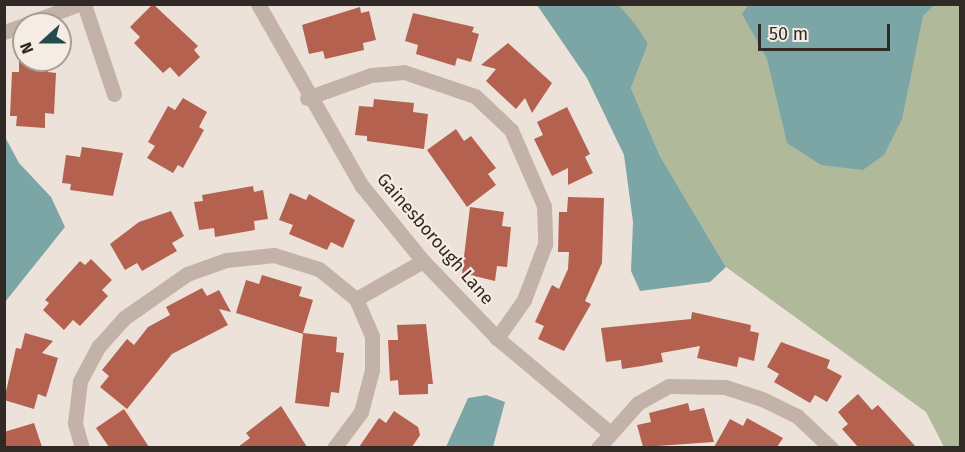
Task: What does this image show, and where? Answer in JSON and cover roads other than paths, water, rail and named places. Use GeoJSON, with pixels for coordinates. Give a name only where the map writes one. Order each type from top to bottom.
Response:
{"type":"FeatureCollection","features":[{"type":"Feature","properties":{"kind":"street"},"geometry":{"type":"LineString","coordinates":[[57,12],[79,4]]}},
{"type":"Feature","properties":{"kind":"street"},"geometry":{"type":"LineString","coordinates":[[84,4],[114,94]]}},
{"type":"Feature","properties":{"kind":"street","name":"Gainesborough Lane"},"geometry":{"type":"LineString","coordinates":[[258,4],[307,98],[362,186],[423,261],[497,338],[608,431]]}},
{"type":"Feature","properties":{"kind":"street"},"geometry":{"type":"LineString","coordinates":[[307,98],[371,75],[404,72],[475,96],[511,130],[544,206],[545,244],[524,300],[497,338]]}},
{"type":"Feature","properties":{"kind":"street"},"geometry":{"type":"LineString","coordinates":[[82,447],[75,423],[80,381],[99,346],[153,294],[187,274],[226,260],[274,255],[319,269],[356,299],[372,336],[372,370],[361,412],[334,447]]}},
{"type":"Feature","properties":{"kind":"street"},"geometry":{"type":"LineString","coordinates":[[356,299],[423,261]]}},
{"type":"Feature","properties":{"kind":"street"},"geometry":{"type":"LineString","coordinates":[[598,447],[608,431],[638,403],[669,386],[724,387],[797,416],[831,447]]}},
{"type":"Feature","properties":{"kind":"water"},"geometry":{"type":"Polygon","coordinates":[[[749,4],[934,5],[923,16],[902,119],[884,155],[863,170],[821,165],[787,143],[767,59],[742,14],[749,4]]]}},
{"type":"Feature","properties":{"kind":"water"},"geometry":{"type":"Polygon","coordinates":[[[537,5],[619,5],[648,44],[631,88],[660,156],[726,267],[710,282],[640,291],[631,271],[633,222],[624,155],[587,78],[537,5]]]}},
{"type":"Feature","properties":{"kind":"water"},"geometry":{"type":"Polygon","coordinates":[[[4,135],[19,163],[51,197],[65,227],[5,302],[4,135]]]}},
{"type":"Feature","properties":{"kind":"water"},"geometry":{"type":"Polygon","coordinates":[[[486,395],[505,402],[493,447],[446,447],[468,398],[486,395]]]}}]}
